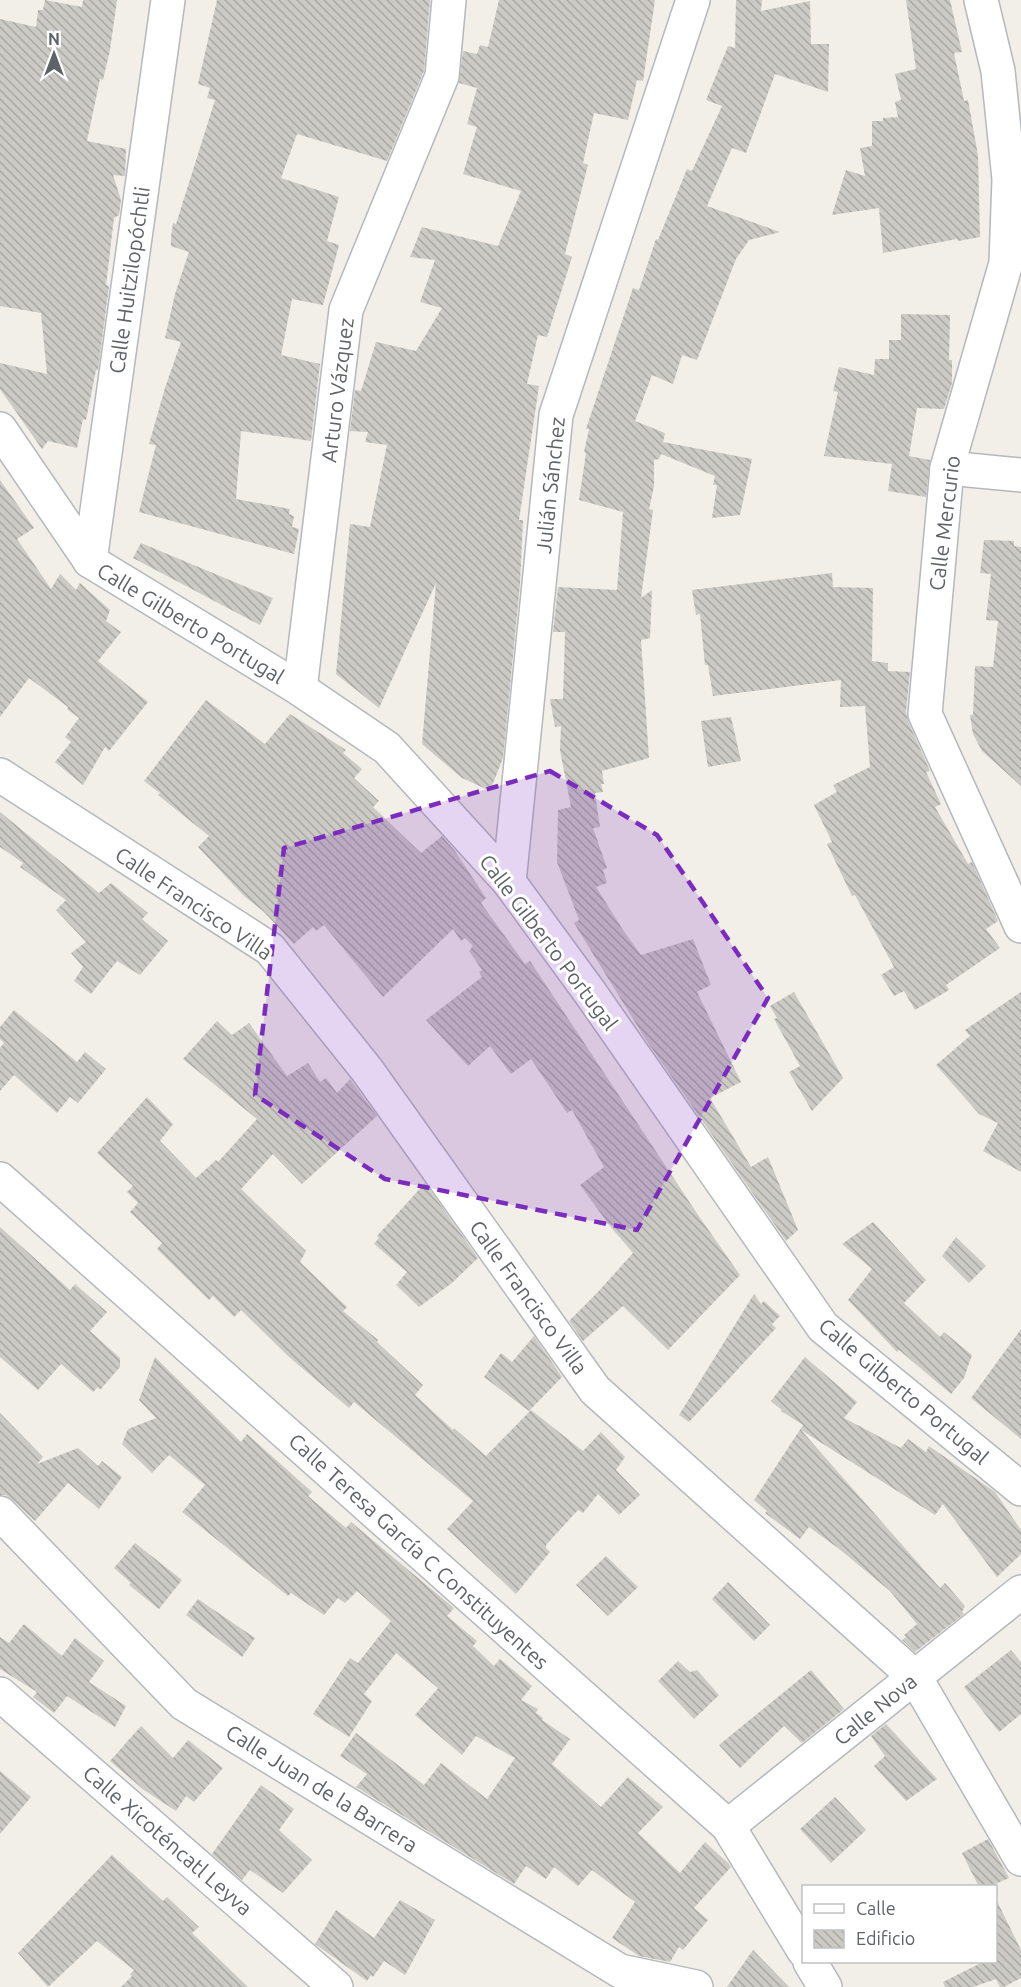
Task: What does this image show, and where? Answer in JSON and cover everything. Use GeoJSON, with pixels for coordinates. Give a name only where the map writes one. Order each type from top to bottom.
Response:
{"type":"FeatureCollection","features":[{"type":"Feature","properties":{"kind":"street","name":"Calle Huitzilopóchtli"},"geometry":{"type":"LineString","coordinates":[[90,561],[168,0]]}},
{"type":"Feature","properties":{"kind":"street","name":"Arturo Vázquez"},"geometry":{"type":"LineString","coordinates":[[300,689],[346,310],[442,76],[449,0]]}},
{"type":"Feature","properties":{"kind":"street","name":"Julián Sánchez"},"geometry":{"type":"LineString","coordinates":[[509,882],[556,415],[693,0]]}},
{"type":"Feature","properties":{"kind":"street","name":"Calle Mercurio"},"geometry":{"type":"LineString","coordinates":[[981,0],[1010,67],[1009,179],[1013,262],[947,468],[924,714],[1021,926]]}},
{"type":"Feature","properties":{"kind":"street","name":"Calle Gilberto Portugal"},"geometry":{"type":"LineString","coordinates":[[0,429],[90,561],[300,689],[387,748],[509,882],[591,994],[823,1327],[1021,1488]]}},
{"type":"Feature","properties":{"kind":"street"},"geometry":{"type":"LineString","coordinates":[[947,468],[1021,475]]}},
{"type":"Feature","properties":{"kind":"street","name":"Calle Francisco Villa"},"geometry":{"type":"LineString","coordinates":[[0,775],[270,949],[367,1070],[595,1390],[915,1677],[1021,1860]]}},
{"type":"Feature","properties":{"kind":"street","name":"Calle Teresa García C Constituyentes"},"geometry":{"type":"LineString","coordinates":[[0,1179],[728,1826],[802,1948]]}},
{"type":"Feature","properties":{"kind":"street","name":"Calle Juan de la Barrera"},"geometry":{"type":"LineString","coordinates":[[0,1513],[184,1704],[620,1971],[696,1987]]}},
{"type":"Feature","properties":{"kind":"street","name":"Calle Nova"},"geometry":{"type":"LineString","coordinates":[[728,1826],[1021,1592]]}},
{"type":"Feature","properties":{"kind":"street","name":"Calle Xicoténcatl Leyva"},"geometry":{"type":"LineString","coordinates":[[0,1694],[336,1987]]}},
{"type":"Feature","properties":{"kind":"street"},"geometry":{"type":"LineString","coordinates":[[811,1963],[825,1987]]}},
{"type":"Feature","properties":{"kind":"highlighted area"},"geometry":{"type":"Polygon","coordinates":[[[550,771],[657,835],[768,998],[637,1230],[385,1179],[255,1095],[284,848],[550,771]]]}},
{"type":"Feature","properties":{"kind":"building"},"geometry":{"type":"Polygon","coordinates":[[[45,0],[82,7],[83,0],[117,0],[110,50],[103,80],[100,79],[87,141],[126,149],[125,176],[113,175],[121,200],[119,215],[114,218],[106,285],[109,286],[98,370],[96,370],[86,420],[83,419],[77,448],[48,441],[42,449],[0,389],[0,363],[47,374],[41,313],[0,306],[0,19],[36,27],[38,10],[43,10],[45,0]]]}},
{"type":"Feature","properties":{"kind":"building"},"geometry":{"type":"Polygon","coordinates":[[[217,0],[430,0],[424,71],[387,161],[297,134],[281,178],[339,197],[327,241],[339,245],[323,305],[292,299],[281,355],[320,364],[311,441],[241,431],[236,499],[290,509],[289,514],[294,516],[292,527],[299,529],[294,554],[139,512],[156,445],[149,444],[181,342],[165,338],[175,294],[189,252],[171,246],[171,237],[173,223],[176,224],[215,100],[207,98],[210,88],[198,84],[217,0]]]}},
{"type":"Feature","properties":{"kind":"building"},"geometry":{"type":"Polygon","coordinates":[[[499,0],[655,0],[643,81],[637,80],[628,120],[594,113],[583,163],[588,165],[565,254],[572,257],[547,337],[538,335],[527,384],[539,386],[519,520],[523,520],[520,584],[503,758],[490,791],[462,778],[422,744],[436,583],[379,708],[336,674],[350,524],[370,527],[387,445],[365,442],[368,432],[350,431],[355,390],[361,391],[376,342],[416,351],[442,308],[420,302],[435,260],[410,257],[422,227],[498,246],[521,191],[463,174],[477,127],[467,124],[477,88],[459,83],[463,51],[477,54],[480,45],[488,47],[499,0]]]}},
{"type":"Feature","properties":{"kind":"building"},"geometry":{"type":"Polygon","coordinates":[[[736,0],[762,0],[761,11],[810,1],[811,44],[829,44],[828,92],[775,74],[746,153],[732,148],[707,206],[780,232],[749,240],[736,259],[697,360],[682,355],[673,384],[652,375],[635,421],[665,433],[663,442],[752,459],[740,515],[712,518],[717,485],[713,485],[715,476],[661,454],[659,459],[654,460],[654,486],[649,509],[653,510],[641,598],[652,590],[650,638],[641,640],[649,758],[602,771],[603,792],[595,793],[600,827],[593,828],[607,868],[603,870],[607,883],[596,887],[641,955],[693,939],[711,985],[697,992],[741,1082],[710,1098],[751,1167],[768,1157],[798,1230],[786,1241],[646,1040],[574,923],[579,920],[557,862],[558,810],[571,807],[560,750],[561,726],[555,727],[550,699],[563,699],[565,632],[553,632],[558,587],[617,590],[623,512],[579,500],[589,429],[586,429],[633,288],[639,290],[656,239],[658,240],[687,169],[692,171],[722,106],[706,100],[728,46],[735,48],[736,0]]]}},
{"type":"Feature","properties":{"kind":"building"},"geometry":{"type":"Polygon","coordinates":[[[906,0],[950,0],[962,52],[954,53],[964,101],[968,100],[978,155],[980,237],[883,253],[879,208],[832,215],[846,170],[865,176],[860,148],[872,146],[872,121],[898,117],[895,102],[901,100],[895,74],[916,69],[906,0]]]}},
{"type":"Feature","properties":{"kind":"building"},"geometry":{"type":"Polygon","coordinates":[[[901,314],[950,315],[949,360],[952,360],[952,383],[944,409],[917,408],[909,456],[930,460],[926,497],[888,491],[892,464],[824,456],[838,392],[833,391],[839,367],[874,375],[875,359],[889,359],[889,340],[901,340],[901,314]]]}},
{"type":"Feature","properties":{"kind":"building"},"geometry":{"type":"Polygon","coordinates":[[[0,480],[34,528],[17,539],[51,589],[60,574],[76,590],[80,583],[110,610],[106,621],[121,632],[98,661],[148,702],[109,751],[105,747],[83,785],[55,762],[71,742],[65,737],[79,718],[67,709],[68,707],[29,678],[0,717],[0,480]]]}},
{"type":"Feature","properties":{"kind":"building"},"geometry":{"type":"Polygon","coordinates":[[[984,540],[1014,541],[1014,546],[1021,547],[1021,786],[982,751],[973,734],[970,715],[973,715],[975,666],[993,667],[998,621],[986,620],[991,574],[980,573],[984,540]]]}},
{"type":"Feature","properties":{"kind":"building"},"geometry":{"type":"Polygon","coordinates":[[[141,543],[273,598],[260,625],[133,558],[141,543]]]}},
{"type":"Feature","properties":{"kind":"building"},"geometry":{"type":"Polygon","coordinates":[[[832,573],[833,587],[873,588],[872,661],[888,663],[888,671],[910,672],[906,712],[930,771],[926,772],[941,804],[935,807],[968,864],[972,862],[998,921],[986,929],[1000,948],[946,985],[949,990],[915,1010],[904,991],[894,996],[881,975],[894,967],[855,895],[852,896],[827,844],[832,842],[814,805],[837,792],[833,785],[870,767],[865,706],[840,707],[841,680],[713,696],[708,665],[705,665],[700,614],[696,615],[692,590],[832,573]]]}},
{"type":"Feature","properties":{"kind":"building"},"geometry":{"type":"Polygon","coordinates":[[[206,700],[265,744],[290,714],[346,750],[343,753],[362,769],[354,778],[379,801],[373,807],[421,853],[442,836],[455,851],[486,898],[481,903],[525,964],[530,961],[740,1275],[668,1350],[623,1306],[583,1341],[569,1321],[633,1253],[580,1185],[604,1167],[572,1110],[567,1113],[531,1059],[511,1074],[490,1046],[468,1066],[426,1020],[482,977],[479,972],[482,970],[469,951],[473,946],[465,938],[461,941],[453,929],[383,997],[324,925],[316,931],[313,927],[294,944],[198,847],[209,836],[144,781],[206,700]]]}},
{"type":"Feature","properties":{"kind":"building"},"geometry":{"type":"Polygon","coordinates":[[[731,717],[741,761],[708,767],[701,721],[731,717]]]}},
{"type":"Feature","properties":{"kind":"building"},"geometry":{"type":"Polygon","coordinates":[[[0,812],[99,893],[111,883],[148,913],[142,919],[168,941],[140,975],[117,961],[91,994],[74,981],[83,967],[71,953],[86,942],[56,910],[66,900],[20,867],[23,863],[0,847],[0,812]]]}},
{"type":"Feature","properties":{"kind":"building"},"geometry":{"type":"Polygon","coordinates":[[[794,992],[843,1078],[812,1111],[789,1072],[800,1066],[774,1019],[777,1018],[770,1006],[794,992]]]}},
{"type":"Feature","properties":{"kind":"building"},"geometry":{"type":"Polygon","coordinates":[[[1021,992],[1021,1172],[983,1151],[998,1123],[979,1114],[936,1065],[970,1036],[965,1030],[1021,992]]]}},
{"type":"Feature","properties":{"kind":"building"},"geometry":{"type":"Polygon","coordinates":[[[14,1010],[77,1062],[85,1052],[106,1069],[78,1103],[70,1097],[57,1113],[14,1075],[0,1091],[0,1048],[4,1043],[0,1039],[0,1027],[14,1010]]]}},
{"type":"Feature","properties":{"kind":"building"},"geometry":{"type":"Polygon","coordinates":[[[217,1021],[232,1035],[249,1023],[287,1076],[308,1063],[320,1082],[326,1078],[337,1093],[350,1079],[377,1116],[302,1184],[273,1154],[241,1189],[306,1251],[300,1262],[347,1307],[343,1311],[378,1340],[377,1342],[423,1385],[415,1395],[486,1456],[531,1410],[583,1451],[601,1432],[625,1457],[616,1470],[640,1495],[619,1515],[598,1494],[583,1513],[578,1510],[546,1545],[550,1552],[516,1594],[447,1529],[473,1501],[354,1402],[349,1408],[288,1356],[241,1310],[234,1317],[213,1296],[209,1300],[157,1249],[162,1243],[130,1212],[138,1203],[127,1192],[133,1186],[97,1153],[147,1097],[173,1124],[160,1141],[196,1178],[216,1160],[218,1162],[257,1119],[183,1059],[217,1021]]]}},
{"type":"Feature","properties":{"kind":"building"},"geometry":{"type":"Polygon","coordinates":[[[425,1183],[478,1258],[452,1283],[419,1307],[396,1285],[407,1272],[374,1244],[379,1238],[377,1236],[425,1183]]]}},
{"type":"Feature","properties":{"kind":"building"},"geometry":{"type":"Polygon","coordinates":[[[873,1222],[926,1280],[904,1303],[940,1337],[944,1332],[972,1355],[964,1378],[951,1394],[899,1350],[897,1352],[848,1300],[872,1269],[842,1244],[873,1222]]]}},
{"type":"Feature","properties":{"kind":"building"},"geometry":{"type":"Polygon","coordinates":[[[0,1227],[70,1290],[75,1284],[107,1312],[90,1331],[120,1358],[120,1367],[100,1390],[98,1387],[93,1392],[61,1364],[38,1390],[0,1357],[0,1227]]]}},
{"type":"Feature","properties":{"kind":"building"},"geometry":{"type":"Polygon","coordinates":[[[956,1237],[986,1266],[969,1283],[942,1256],[956,1237]]]}},
{"type":"Feature","properties":{"kind":"building"},"geometry":{"type":"Polygon","coordinates":[[[754,1294],[761,1304],[764,1301],[780,1316],[772,1324],[776,1328],[689,1422],[679,1415],[754,1294]]]}},
{"type":"Feature","properties":{"kind":"building"},"geometry":{"type":"Polygon","coordinates":[[[1021,1329],[1021,1439],[971,1398],[1021,1329]]]}},
{"type":"Feature","properties":{"kind":"building"},"geometry":{"type":"Polygon","coordinates":[[[534,1336],[562,1377],[529,1411],[484,1377],[501,1353],[512,1362],[534,1336]]]}},
{"type":"Feature","properties":{"kind":"building"},"geometry":{"type":"Polygon","coordinates":[[[155,1357],[241,1442],[247,1434],[312,1492],[308,1496],[346,1528],[351,1522],[454,1608],[447,1616],[477,1641],[473,1646],[494,1666],[500,1659],[532,1686],[521,1700],[538,1709],[536,1713],[543,1718],[542,1720],[570,1739],[552,1764],[601,1807],[628,1777],[663,1807],[638,1833],[680,1873],[705,1842],[728,1863],[731,1867],[694,1908],[708,1920],[683,1950],[679,1947],[670,1962],[639,1956],[612,1938],[635,1902],[592,1870],[578,1886],[554,1867],[546,1879],[526,1866],[514,1884],[356,1787],[367,1774],[340,1756],[356,1733],[424,1785],[441,1763],[487,1799],[515,1758],[476,1736],[462,1755],[415,1715],[438,1688],[396,1653],[364,1694],[372,1701],[349,1737],[313,1714],[350,1658],[358,1663],[391,1621],[357,1591],[345,1603],[338,1598],[324,1615],[291,1593],[288,1596],[182,1512],[205,1485],[169,1455],[152,1473],[122,1444],[128,1429],[156,1418],[139,1400],[155,1357]]]}},
{"type":"Feature","properties":{"kind":"building"},"geometry":{"type":"Polygon","coordinates":[[[805,1357],[857,1402],[844,1418],[901,1448],[908,1439],[926,1452],[929,1446],[995,1492],[1021,1530],[1021,1554],[997,1577],[943,1504],[935,1515],[801,1430],[940,1588],[945,1583],[965,1606],[962,1612],[964,1614],[915,1652],[902,1640],[906,1637],[904,1635],[917,1624],[890,1591],[809,1527],[800,1539],[765,1513],[767,1511],[754,1500],[803,1425],[781,1411],[771,1401],[805,1357]]]}},
{"type":"Feature","properties":{"kind":"building"},"geometry":{"type":"Polygon","coordinates":[[[0,1413],[43,1457],[37,1464],[78,1448],[98,1466],[102,1461],[122,1477],[99,1509],[68,1483],[35,1521],[13,1500],[6,1495],[0,1495],[0,1413]]]}},
{"type":"Feature","properties":{"kind":"building"},"geometry":{"type":"Polygon","coordinates":[[[135,1543],[182,1580],[159,1609],[129,1585],[131,1583],[114,1568],[135,1543]]]}},
{"type":"Feature","properties":{"kind":"building"},"geometry":{"type":"Polygon","coordinates":[[[606,1556],[638,1587],[608,1616],[576,1585],[606,1556]]]}},
{"type":"Feature","properties":{"kind":"building"},"geometry":{"type":"Polygon","coordinates":[[[728,1582],[770,1625],[754,1641],[712,1599],[728,1582]]]}},
{"type":"Feature","properties":{"kind":"building"},"geometry":{"type":"Polygon","coordinates":[[[198,1599],[255,1638],[242,1657],[186,1615],[198,1599]]]}},
{"type":"Feature","properties":{"kind":"building"},"geometry":{"type":"Polygon","coordinates":[[[24,1624],[62,1656],[75,1638],[104,1661],[89,1682],[126,1706],[115,1727],[67,1696],[54,1713],[33,1697],[37,1692],[0,1669],[0,1637],[9,1643],[24,1624]]]}},
{"type":"Feature","properties":{"kind":"building"},"geometry":{"type":"Polygon","coordinates":[[[1011,1650],[1021,1662],[1021,1714],[999,1732],[964,1687],[1011,1650]]]}},
{"type":"Feature","properties":{"kind":"building"},"geometry":{"type":"Polygon","coordinates":[[[678,1661],[690,1672],[697,1670],[719,1695],[694,1719],[658,1681],[678,1661]]]}},
{"type":"Feature","properties":{"kind":"building"},"geometry":{"type":"Polygon","coordinates":[[[811,1670],[844,1709],[802,1743],[784,1726],[740,1768],[719,1745],[811,1670]]]}},
{"type":"Feature","properties":{"kind":"building"},"geometry":{"type":"Polygon","coordinates":[[[886,1724],[937,1779],[906,1801],[874,1766],[885,1756],[871,1736],[886,1724]]]}},
{"type":"Feature","properties":{"kind":"building"},"geometry":{"type":"Polygon","coordinates":[[[141,1726],[173,1758],[188,1740],[223,1768],[194,1802],[186,1796],[176,1811],[144,1790],[110,1761],[141,1726]]]}},
{"type":"Feature","properties":{"kind":"building"},"geometry":{"type":"Polygon","coordinates":[[[0,1771],[31,1797],[0,1834],[0,1771]]]}},
{"type":"Feature","properties":{"kind":"building"},"geometry":{"type":"Polygon","coordinates":[[[261,1785],[294,1809],[279,1830],[312,1860],[283,1893],[250,1870],[242,1880],[212,1854],[261,1785]]]}},
{"type":"Feature","properties":{"kind":"building"},"geometry":{"type":"Polygon","coordinates":[[[835,1797],[866,1830],[831,1863],[800,1829],[835,1797]]]}},
{"type":"Feature","properties":{"kind":"building"},"geometry":{"type":"Polygon","coordinates":[[[988,1839],[1009,1878],[993,1885],[978,1885],[962,1853],[988,1839]]]}},
{"type":"Feature","properties":{"kind":"building"},"geometry":{"type":"Polygon","coordinates":[[[112,1855],[163,1901],[167,1897],[199,1927],[192,1933],[248,1987],[121,1987],[132,1976],[130,1974],[134,1970],[97,1941],[48,1987],[18,1953],[112,1855]]]}},
{"type":"Feature","properties":{"kind":"building"},"geometry":{"type":"Polygon","coordinates":[[[400,1900],[435,1920],[405,1975],[384,1961],[373,1977],[371,1975],[367,1981],[315,1944],[336,1910],[374,1938],[400,1900]]]}},
{"type":"Feature","properties":{"kind":"building"},"geometry":{"type":"Polygon","coordinates":[[[997,1901],[1021,1950],[1021,1978],[1004,1987],[1000,1987],[996,1979],[973,1987],[945,1987],[943,1982],[981,1963],[997,1963],[997,1901]]]}},
{"type":"Feature","properties":{"kind":"building"},"geometry":{"type":"Polygon","coordinates":[[[753,1950],[789,1987],[727,1987],[753,1950]]]}}]}
